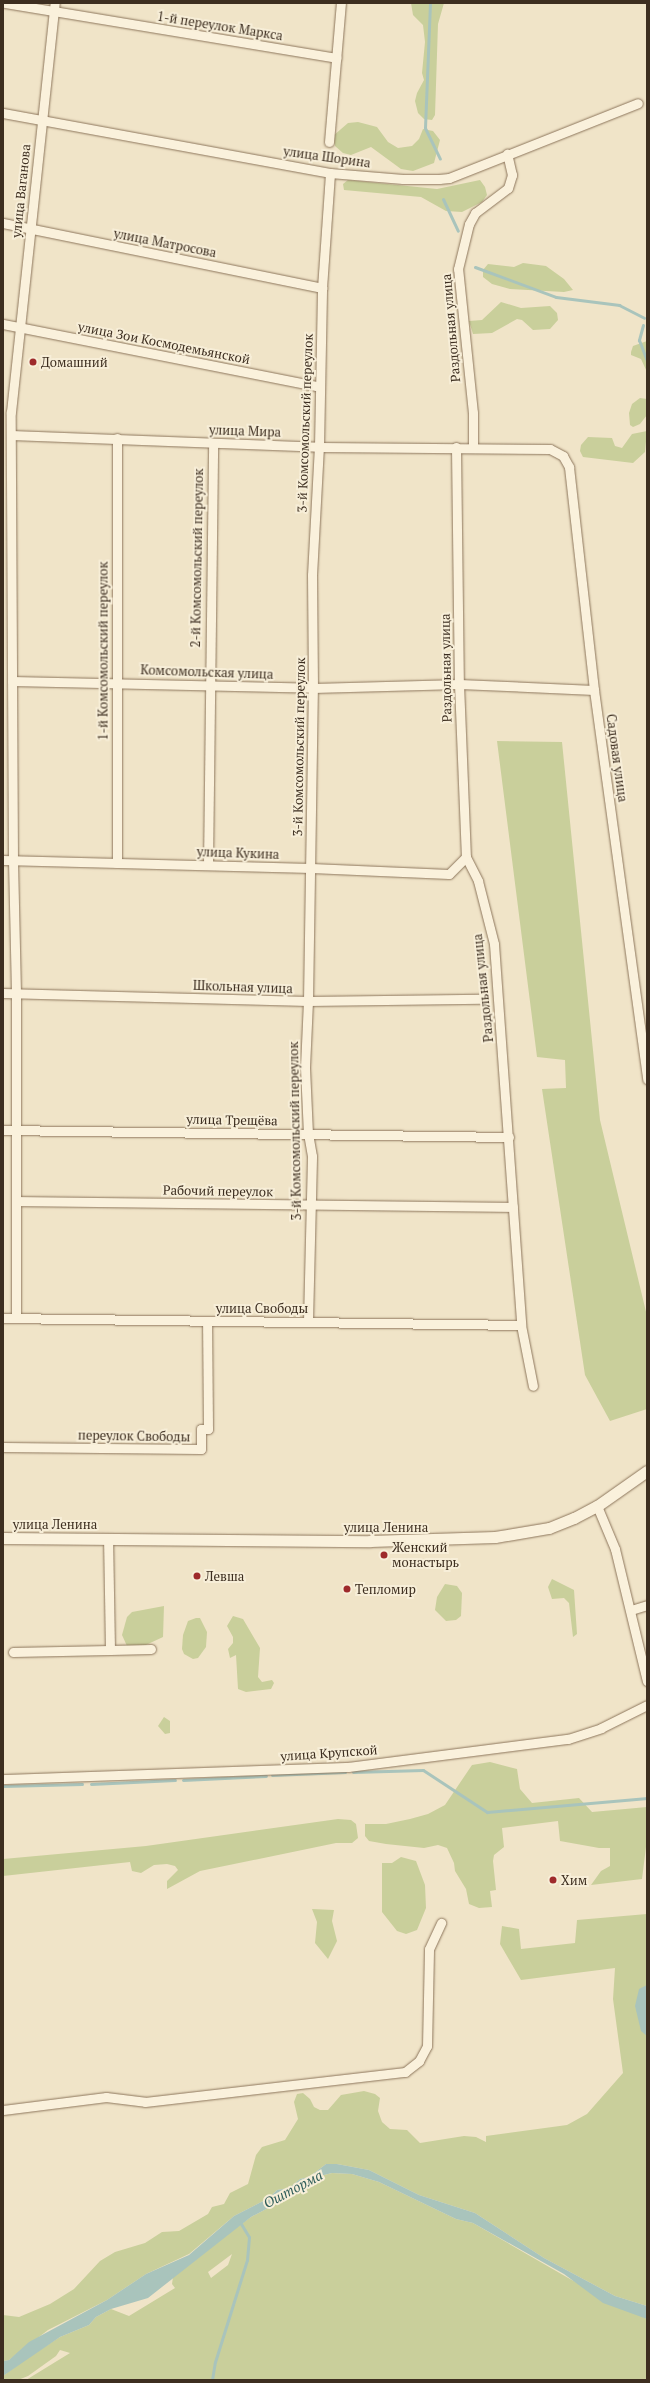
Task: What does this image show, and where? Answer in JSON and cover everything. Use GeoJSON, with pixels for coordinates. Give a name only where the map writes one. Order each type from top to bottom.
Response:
{"type":"FeatureCollection","features":[{"type":"Feature","properties":{"kind":"street","name":"1-й переулок Маркса"},"geometry":{"type":"LineString","coordinates":[[5,3],[54,8],[336,58]]}},
{"type":"Feature","properties":{"kind":"street"},"geometry":{"type":"LineString","coordinates":[[329,142],[341,3]]}},
{"type":"Feature","properties":{"kind":"street","name":"улица Ваганова"},"geometry":{"type":"LineString","coordinates":[[16,1318],[17,1130],[13,861],[11,435],[19,327],[54,8]]}},
{"type":"Feature","properties":{"kind":"street","name":"улица Шорина"},"geometry":{"type":"LineString","coordinates":[[3,113],[330,172],[403,179],[439,179],[449,178],[638,103]]}},
{"type":"Feature","properties":{"kind":"street","name":"Раздольная улица"},"geometry":{"type":"LineString","coordinates":[[473,447],[473,413],[458,269],[469,224],[475,213],[508,188],[512,175],[507,154]]}},
{"type":"Feature","properties":{"kind":"street","name":"3-й Комсомольский переулок"},"geometry":{"type":"LineString","coordinates":[[308,1321],[312,1156],[308,1134],[305,1067],[308,1001],[313,688],[312,575],[319,447],[322,288],[330,172]]}},
{"type":"Feature","properties":{"kind":"street","name":"улица Матросова"},"geometry":{"type":"LineString","coordinates":[[3,223],[322,288]]}},
{"type":"Feature","properties":{"kind":"street","name":"улица Зои Космодемьянской"},"geometry":{"type":"LineString","coordinates":[[3,324],[320,387]]}},
{"type":"Feature","properties":{"kind":"street","name":"улица Мира"},"geometry":{"type":"LineString","coordinates":[[11,435],[319,447],[473,447],[550,449]]}},
{"type":"Feature","properties":{"kind":"street","name":"1-й Комсомольский переулок"},"geometry":{"type":"LineString","coordinates":[[117,438],[115,682],[117,863]]}},
{"type":"Feature","properties":{"kind":"street","name":"2-й Комсомольский переулок"},"geometry":{"type":"LineString","coordinates":[[208,865],[208,685],[213,443]]}},
{"type":"Feature","properties":{"kind":"street","name":"Раздольная улица"},"geometry":{"type":"LineString","coordinates":[[456,447],[459,684],[466,857],[478,881],[494,944],[509,1137],[521,1325],[533,1386]]}},
{"type":"Feature","properties":{"kind":"street","name":"Садовая улица"},"geometry":{"type":"LineString","coordinates":[[550,449],[563,456],[569,467],[594,690],[647,1079]]}},
{"type":"Feature","properties":{"kind":"street","name":"Комсомольская улица"},"geometry":{"type":"LineString","coordinates":[[12,680],[313,688],[459,684],[594,690]]}},
{"type":"Feature","properties":{"kind":"street","name":"улица Кукина"},"geometry":{"type":"LineString","coordinates":[[3,860],[310,868],[449,874],[466,857]]}},
{"type":"Feature","properties":{"kind":"street","name":"Школьная улица"},"geometry":{"type":"LineString","coordinates":[[3,993],[308,1001],[482,999]]}},
{"type":"Feature","properties":{"kind":"street","name":"улица Трещёва"},"geometry":{"type":"LineString","coordinates":[[3,1130],[509,1137]]}},
{"type":"Feature","properties":{"kind":"street","name":"Рабочий переулок"},"geometry":{"type":"LineString","coordinates":[[17,1201],[310,1206],[513,1207]]}},
{"type":"Feature","properties":{"kind":"street","name":"улица Свободы"},"geometry":{"type":"LineString","coordinates":[[3,1318],[207,1322],[308,1321],[521,1325]]}},
{"type":"Feature","properties":{"kind":"street","name":"переулок Свободы"},"geometry":{"type":"LineString","coordinates":[[3,1447],[201,1449],[201,1428],[208,1429],[207,1322]]}},
{"type":"Feature","properties":{"kind":"street","name":"улица Ленина"},"geometry":{"type":"LineString","coordinates":[[3,1538],[458,1540],[495,1538],[549,1528],[597,1506],[647,1471]]}},
{"type":"Feature","properties":{"kind":"street"},"geometry":{"type":"LineString","coordinates":[[597,1506],[615,1549],[647,1681]]}},
{"type":"Feature","properties":{"kind":"street","name":"улица Ленина"},"geometry":{"type":"LineString","coordinates":[[108,1538],[110,1650]]}},
{"type":"Feature","properties":{"kind":"street"},"geometry":{"type":"LineString","coordinates":[[631,1610],[647,1605]]}},
{"type":"Feature","properties":{"kind":"street"},"geometry":{"type":"LineString","coordinates":[[13,1652],[151,1650]]}},
{"type":"Feature","properties":{"kind":"street","name":"улица Крупской"},"geometry":{"type":"LineString","coordinates":[[3,1779],[348,1767],[568,1739],[601,1728],[647,1704]]}},
{"type":"Feature","properties":{"kind":"street"},"geometry":{"type":"LineString","coordinates":[[3,2110],[106,2097],[144,2102],[405,2072],[419,2061],[427,2046],[429,1949],[441,1923]]}},
{"type":"Feature","properties":{"kind":"green space"},"geometry":{"type":"Polygon","coordinates":[[[411,3],[444,3],[438,24],[435,115],[432,120],[424,119],[418,113],[415,101],[417,93],[424,80],[422,73],[425,42],[423,25],[413,15],[411,3]]]}},
{"type":"Feature","properties":{"kind":"green space"},"geometry":{"type":"Polygon","coordinates":[[[358,122],[377,127],[388,142],[398,148],[412,146],[419,139],[423,129],[433,131],[440,140],[434,163],[413,171],[401,169],[371,147],[351,155],[343,153],[335,146],[333,136],[348,123],[358,122]]]}},
{"type":"Feature","properties":{"kind":"green space"},"geometry":{"type":"Polygon","coordinates":[[[348,180],[437,189],[480,180],[485,187],[487,195],[482,202],[462,212],[446,211],[421,197],[344,190],[343,184],[348,180]]]}},
{"type":"Feature","properties":{"kind":"green space"},"geometry":{"type":"Polygon","coordinates":[[[523,263],[546,266],[564,279],[573,290],[564,292],[510,289],[492,284],[483,277],[483,270],[488,264],[514,267],[523,263]]]}},
{"type":"Feature","properties":{"kind":"green space"},"geometry":{"type":"Polygon","coordinates":[[[501,302],[521,308],[550,306],[557,313],[558,320],[550,329],[533,330],[522,320],[517,319],[492,333],[473,334],[469,321],[482,320],[501,302]]]}},
{"type":"Feature","properties":{"kind":"green space"},"geometry":{"type":"Polygon","coordinates":[[[647,341],[647,372],[641,359],[631,355],[631,352],[633,346],[647,341]]]}},
{"type":"Feature","properties":{"kind":"green space"},"geometry":{"type":"Polygon","coordinates":[[[640,398],[647,399],[647,415],[640,424],[633,427],[630,425],[629,413],[632,404],[640,398]]]}},
{"type":"Feature","properties":{"kind":"green space"},"geometry":{"type":"Polygon","coordinates":[[[647,431],[645,452],[633,463],[583,457],[580,451],[581,445],[588,437],[612,438],[615,446],[622,448],[632,434],[647,431]]]}},
{"type":"Feature","properties":{"kind":"green space"},"geometry":{"type":"Polygon","coordinates":[[[497,741],[562,742],[600,1120],[647,1316],[647,1409],[610,1421],[585,1375],[542,1089],[566,1088],[565,1060],[537,1057],[497,741]]]}},
{"type":"Feature","properties":{"kind":"green space"},"geometry":{"type":"Polygon","coordinates":[[[552,1579],[574,1590],[577,1634],[573,1637],[569,1603],[564,1598],[552,1599],[548,1587],[552,1579]]]}},
{"type":"Feature","properties":{"kind":"green space"},"geometry":{"type":"Polygon","coordinates":[[[445,1584],[457,1586],[462,1593],[461,1616],[456,1620],[446,1621],[435,1610],[437,1597],[445,1584]]]}},
{"type":"Feature","properties":{"kind":"green space"},"geometry":{"type":"Polygon","coordinates":[[[164,1606],[163,1637],[135,1650],[127,1646],[122,1635],[127,1617],[132,1612],[164,1606]]]}},
{"type":"Feature","properties":{"kind":"green space"},"geometry":{"type":"Polygon","coordinates":[[[233,1616],[243,1619],[260,1648],[258,1677],[262,1682],[272,1680],[274,1683],[271,1689],[246,1692],[238,1689],[236,1655],[230,1658],[228,1649],[233,1643],[233,1637],[227,1626],[233,1616]]]}},
{"type":"Feature","properties":{"kind":"green space"},"geometry":{"type":"Polygon","coordinates":[[[200,1618],[207,1632],[206,1647],[198,1658],[193,1659],[184,1654],[182,1649],[183,1635],[188,1621],[200,1618]]]}},
{"type":"Feature","properties":{"kind":"green space"},"geometry":{"type":"Polygon","coordinates":[[[164,1717],[170,1721],[170,1733],[165,1734],[158,1726],[164,1717]]]}},
{"type":"Feature","properties":{"kind":"green space"},"geometry":{"type":"Polygon","coordinates":[[[490,1762],[517,1769],[520,1789],[532,1803],[579,1798],[592,1812],[647,1807],[647,1839],[642,1879],[591,1885],[601,1871],[610,1866],[610,1848],[599,1848],[560,1841],[558,1821],[502,1828],[504,1847],[494,1855],[493,1861],[496,1890],[490,1891],[492,1907],[479,1908],[469,1904],[466,1889],[455,1871],[454,1863],[447,1848],[438,1845],[424,1848],[386,1844],[369,1841],[365,1836],[365,1824],[386,1824],[410,1819],[428,1814],[445,1805],[472,1765],[490,1762]]]}},
{"type":"Feature","properties":{"kind":"green space"},"geometry":{"type":"Polygon","coordinates":[[[338,1819],[351,1820],[356,1824],[358,1838],[352,1843],[336,1843],[200,1871],[167,1889],[167,1881],[178,1870],[175,1866],[167,1864],[154,1865],[141,1873],[132,1871],[130,1862],[3,1876],[3,1859],[146,1846],[338,1819]]]}},
{"type":"Feature","properties":{"kind":"green space"},"geometry":{"type":"Polygon","coordinates":[[[401,1857],[416,1861],[425,1885],[426,1908],[417,1930],[406,1934],[397,1931],[382,1912],[382,1863],[392,1863],[401,1857]]]}},
{"type":"Feature","properties":{"kind":"green space"},"geometry":{"type":"Polygon","coordinates":[[[312,1909],[334,1910],[332,1921],[337,1941],[328,1959],[315,1943],[317,1922],[312,1909]]]}},
{"type":"Feature","properties":{"kind":"green space"},"geometry":{"type":"Polygon","coordinates":[[[647,1914],[647,2306],[615,2296],[544,2258],[475,2213],[419,2195],[369,2170],[337,2164],[326,2164],[309,2177],[300,2179],[289,2188],[277,2190],[269,2198],[234,2216],[189,2254],[146,2274],[107,2300],[48,2330],[9,2360],[3,2361],[3,2315],[19,2317],[50,2304],[74,2289],[100,2261],[115,2252],[145,2243],[162,2232],[179,2231],[208,2214],[212,2207],[224,2204],[230,2193],[248,2184],[256,2155],[262,2147],[285,2140],[298,2119],[294,2102],[297,2094],[303,2093],[310,2099],[314,2107],[320,2110],[328,2110],[341,2095],[364,2091],[375,2094],[380,2098],[378,2111],[382,2122],[390,2129],[407,2130],[420,2143],[464,2136],[476,2137],[486,2142],[486,2136],[567,2125],[587,2114],[623,2073],[613,1999],[615,1968],[521,1980],[500,1944],[502,1926],[519,1929],[521,1949],[575,1943],[577,1920],[647,1914]]]}},
{"type":"Feature","properties":{"kind":"green space"},"geometry":{"type":"Polygon","coordinates":[[[332,2173],[352,2174],[379,2182],[456,2219],[473,2223],[570,2279],[647,2319],[647,2380],[26,2380],[70,2353],[60,2350],[56,2356],[28,2376],[18,2380],[3,2380],[3,2376],[27,2358],[60,2337],[89,2325],[96,2317],[111,2309],[129,2316],[175,2288],[172,2284],[173,2277],[222,2238],[251,2217],[306,2188],[320,2176],[332,2173]],[[232,2254],[208,2272],[211,2278],[228,2265],[232,2254]]]}},
{"type":"Feature","properties":{"kind":"water"},"geometry":{"type":"Polygon","coordinates":[[[647,1985],[647,2036],[641,2031],[635,2006],[639,1989],[647,1985]]]}},
{"type":"Feature","properties":{"kind":"water","name":"Ошторма"},"geometry":{"type":"Polygon","coordinates":[[[326,2164],[337,2164],[369,2170],[419,2195],[475,2213],[544,2258],[615,2296],[647,2306],[647,2319],[603,2303],[564,2274],[473,2223],[456,2219],[379,2182],[352,2174],[332,2173],[320,2176],[306,2188],[251,2217],[148,2298],[111,2309],[96,2317],[89,2325],[60,2337],[3,2376],[3,2361],[9,2360],[29,2342],[107,2300],[146,2274],[189,2255],[234,2216],[269,2198],[277,2190],[289,2188],[300,2179],[309,2177],[326,2164]]]}},
{"type":"Feature","properties":{"kind":"waterway"},"geometry":{"type":"LineString","coordinates":[[430,3],[425,128],[440,159]]}},
{"type":"Feature","properties":{"kind":"waterway"},"geometry":{"type":"LineString","coordinates":[[443,199],[458,231]]}},
{"type":"Feature","properties":{"kind":"waterway"},"geometry":{"type":"LineString","coordinates":[[475,267],[556,297],[619,305],[644,318]]}},
{"type":"Feature","properties":{"kind":"waterway"},"geometry":{"type":"LineString","coordinates":[[643,325],[639,340],[647,361]]}},
{"type":"Feature","properties":{"kind":"waterway"},"geometry":{"type":"LineString","coordinates":[[353,1772],[423,1770],[487,1812],[647,1798]]}},
{"type":"Feature","properties":{"kind":"waterway"},"geometry":{"type":"LineString","coordinates":[[272,1775],[345,1772]]}},
{"type":"Feature","properties":{"kind":"waterway"},"geometry":{"type":"LineString","coordinates":[[183,1780],[266,1776]]}},
{"type":"Feature","properties":{"kind":"waterway"},"geometry":{"type":"LineString","coordinates":[[91,1784],[175,1780]]}},
{"type":"Feature","properties":{"kind":"waterway"},"geometry":{"type":"LineString","coordinates":[[3,1786],[82,1784]]}},
{"type":"Feature","properties":{"kind":"waterway"},"geometry":{"type":"LineString","coordinates":[[212,2380],[215,2362],[247,2260],[249,2237],[240,2222]]}},
{"type":"Feature","properties":{"kind":"place","name":"Домашний"},"geometry":{"type":"Point","coordinates":[33,362]}},
{"type":"Feature","properties":{"kind":"place","name":"Женский монастырь"},"geometry":{"type":"Point","coordinates":[384,1555]}},
{"type":"Feature","properties":{"kind":"place","name":"Левша"},"geometry":{"type":"Point","coordinates":[197,1576]}},
{"type":"Feature","properties":{"kind":"place","name":"Тепломир"},"geometry":{"type":"Point","coordinates":[347,1589]}},
{"type":"Feature","properties":{"kind":"place","name":"Хим"},"geometry":{"type":"Point","coordinates":[553,1880]}}]}
